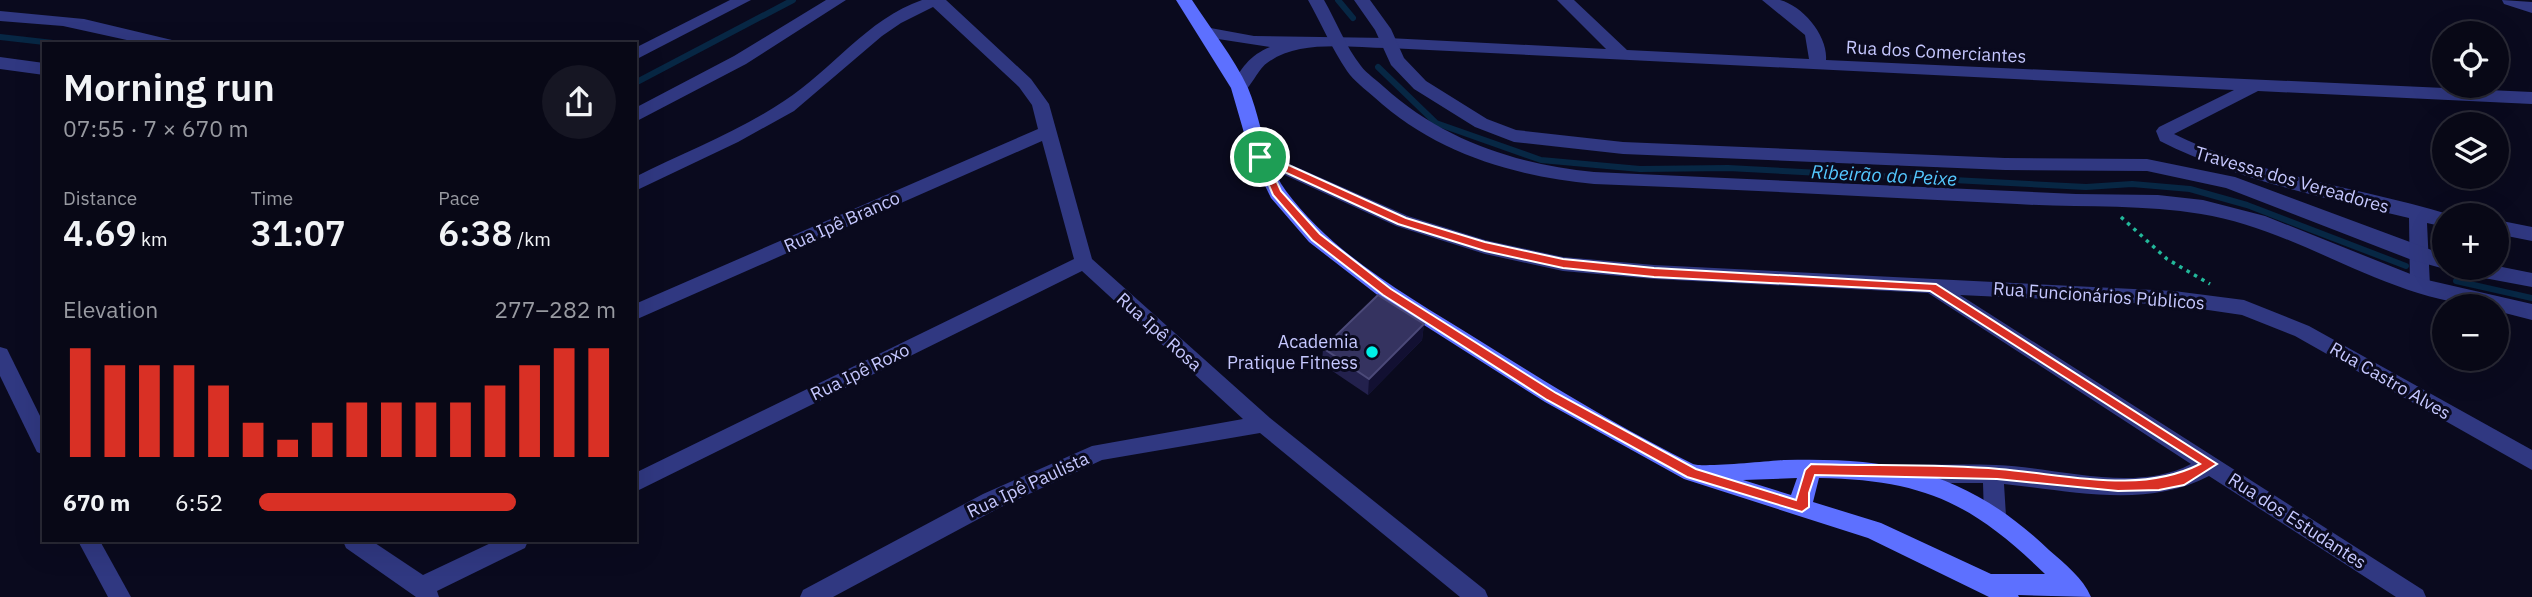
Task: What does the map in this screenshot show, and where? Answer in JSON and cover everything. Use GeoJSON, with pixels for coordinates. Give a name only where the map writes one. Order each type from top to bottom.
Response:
{"type":"FeatureCollection","features":[{"type":"Feature","properties":{"kind":"main road"},"geometry":{"type":"LineString","coordinates":[[1184,0],[1240,88],[1260,157],[1277,193],[1316,237],[1387,292],[1552,396],[1691,473],[1873,530],[1999,591],[2075,591]]}},
{"type":"Feature","properties":{"kind":"main road"},"geometry":{"type":"LineString","coordinates":[[1691,473],[1811,470],[1891,474],[1947,490],[1995,516],[2075,591]]}},
{"type":"Feature","properties":{"kind":"main road"},"geometry":{"type":"LineString","coordinates":[[1802,507],[1802,493],[1811,470]]}},
{"type":"Feature","properties":{"kind":"street"},"geometry":{"type":"LineString","coordinates":[[637,54],[743,0]]}},
{"type":"Feature","properties":{"kind":"street"},"geometry":{"type":"LineString","coordinates":[[637,115],[740,60],[838,0]]}},
{"type":"Feature","properties":{"kind":"street"},"geometry":{"type":"LineString","coordinates":[[637,184],[789,107],[877,30],[903,13],[937,0],[1025,83],[1040,104],[1084,262]]}},
{"type":"Feature","properties":{"kind":"street"},"geometry":{"type":"LineString","coordinates":[[1316,0],[1354,69],[1401,112],[1445,139],[1499,161],[1545,173],[1594,178],[2203,207],[2259,221],[2420,286],[2532,312]]}},
{"type":"Feature","properties":{"kind":"street"},"geometry":{"type":"LineString","coordinates":[[1363,0],[1374,14],[1397,61],[1420,85],[1482,123],[1514,136],[1623,148],[2005,164],[2147,165],[2229,182],[2432,258]]}},
{"type":"Feature","properties":{"kind":"street"},"geometry":{"type":"LineString","coordinates":[[1565,0],[1623,56]]}},
{"type":"Feature","properties":{"kind":"street"},"geometry":{"type":"LineString","coordinates":[[2510,0],[2532,8]]}},
{"type":"Feature","properties":{"kind":"street"},"geometry":{"type":"LineString","coordinates":[[1772,1],[1817,37],[1821,48],[1817,65]]}},
{"type":"Feature","properties":{"kind":"street"},"geometry":{"type":"LineString","coordinates":[[0,16],[22,16],[100,26],[159,42]]}},
{"type":"Feature","properties":{"kind":"street"},"geometry":{"type":"LineString","coordinates":[[1205,32],[1254,41],[1297,43]]}},
{"type":"Feature","properties":{"kind":"street"},"geometry":{"type":"LineString","coordinates":[[1240,88],[1250,66],[1269,53],[1297,43]]}},
{"type":"Feature","properties":{"kind":"street","name":"Rua dos Comerciantes"},"geometry":{"type":"LineString","coordinates":[[1297,43],[1388,43],[2256,87],[2532,98]]}},
{"type":"Feature","properties":{"kind":"street"},"geometry":{"type":"LineString","coordinates":[[0,62],[42,69]]}},
{"type":"Feature","properties":{"kind":"street","name":"Travessa dos Vereadores"},"geometry":{"type":"LineString","coordinates":[[2256,87],[2165,131],[2166,137],[2200,154],[2296,184],[2432,218]]}},
{"type":"Feature","properties":{"kind":"street","name":"Rua Ipê Branco"},"geometry":{"type":"LineString","coordinates":[[637,312],[1049,131]]}},
{"type":"Feature","properties":{"kind":"street","name":"Rua Funcionários Públicos"},"geometry":{"type":"LineString","coordinates":[[1260,157],[1402,221],[1485,247],[1563,264],[1654,272],[2174,298],[2244,308]]}},
{"type":"Feature","properties":{"kind":"street"},"geometry":{"type":"LineString","coordinates":[[2418,216],[2420,286]]}},
{"type":"Feature","properties":{"kind":"street"},"geometry":{"type":"LineString","coordinates":[[2509,229],[2532,234]]}},
{"type":"Feature","properties":{"kind":"street","name":"Rua Ipê Rosa"},"geometry":{"type":"LineString","coordinates":[[1084,262],[1264,425],[1466,596]]}},
{"type":"Feature","properties":{"kind":"street","name":"Rua Ipê Roxo"},"geometry":{"type":"LineString","coordinates":[[637,482],[1084,262]]}},
{"type":"Feature","properties":{"kind":"street"},"geometry":{"type":"LineString","coordinates":[[2509,276],[2532,280]]}},
{"type":"Feature","properties":{"kind":"street","name":"Rua dos Estudantes"},"geometry":{"type":"LineString","coordinates":[[1932,287],[2415,597]]}},
{"type":"Feature","properties":{"kind":"street","name":"Rua Castro Alves"},"geometry":{"type":"LineString","coordinates":[[2244,308],[2302,331],[2532,461]]}},
{"type":"Feature","properties":{"kind":"street"},"geometry":{"type":"LineString","coordinates":[[0,355],[42,442]]}},
{"type":"Feature","properties":{"kind":"street","name":"Rua Ipê Paulista"},"geometry":{"type":"LineString","coordinates":[[811,597],[991,501],[1099,452],[1264,425]]}},
{"type":"Feature","properties":{"kind":"street"},"geometry":{"type":"LineString","coordinates":[[1891,474],[1997,474],[2118,486],[2159,485],[2179,481],[2211,464]]}},
{"type":"Feature","properties":{"kind":"street"},"geometry":{"type":"LineString","coordinates":[[1995,516],[1993,486],[1997,474]]}},
{"type":"Feature","properties":{"kind":"street"},"geometry":{"type":"LineString","coordinates":[[90,542],[120,597]]}},
{"type":"Feature","properties":{"kind":"street"},"geometry":{"type":"LineString","coordinates":[[355,542],[425,592],[515,542]]}},
{"type":"Feature","properties":{"kind":"street"},"geometry":{"type":"LineString","coordinates":[[2075,591],[2093,597]]}},
{"type":"Feature","properties":{"kind":"path"},"geometry":{"type":"LineString","coordinates":[[2110,201],[2123,221],[2167,259],[2244,308]]}},
{"type":"Feature","properties":{"kind":"building","name":"Academia Pratique Fitness"},"geometry":{"type":"Polygon","coordinates":[[[1378,295],[1424,324],[1369,379],[1323,348],[1378,295]]]}},
{"type":"Feature","properties":{"kind":"waterway","name":"Ribeirão do Peixe"},"geometry":{"type":"LineString","coordinates":[[637,82],[793,0]]}},
{"type":"Feature","properties":{"kind":"waterway","name":"Ribeirão do Peixe"},"geometry":{"type":"LineString","coordinates":[[1338,0],[1353,18]]}},
{"type":"Feature","properties":{"kind":"waterway","name":"Ribeirão do Peixe"},"geometry":{"type":"LineString","coordinates":[[0,37],[44,42]]}},
{"type":"Feature","properties":{"kind":"waterway","name":"Ribeirão do Peixe"},"geometry":{"type":"LineString","coordinates":[[1378,67],[1436,123],[1541,160],[1640,169],[1728,168],[2086,187],[2132,184],[2190,189],[2247,205],[2406,266]]}},
{"type":"Feature","properties":{"kind":"waterway","name":"Ribeirão do Peixe"},"geometry":{"type":"LineString","coordinates":[[2456,281],[2532,298]]}},
{"type":"Feature","properties":{"kind":"place","name":"Academia Pratique Fitness"},"geometry":{"type":"Point","coordinates":[1372,352]}},
{"type":"Feature","properties":{"kind":"route"},"geometry":{"type":"LineString","coordinates":[[1260,157],[1402,221],[1485,247],[1563,264],[1654,272],[1932,287],[2211,464],[2179,481],[2159,485],[2118,486],[1997,474],[1891,474],[1811,470],[1805,479],[1802,507],[1728,487],[1691,473],[1552,396],[1387,292],[1316,237],[1277,193],[1260,157]]}}]}
